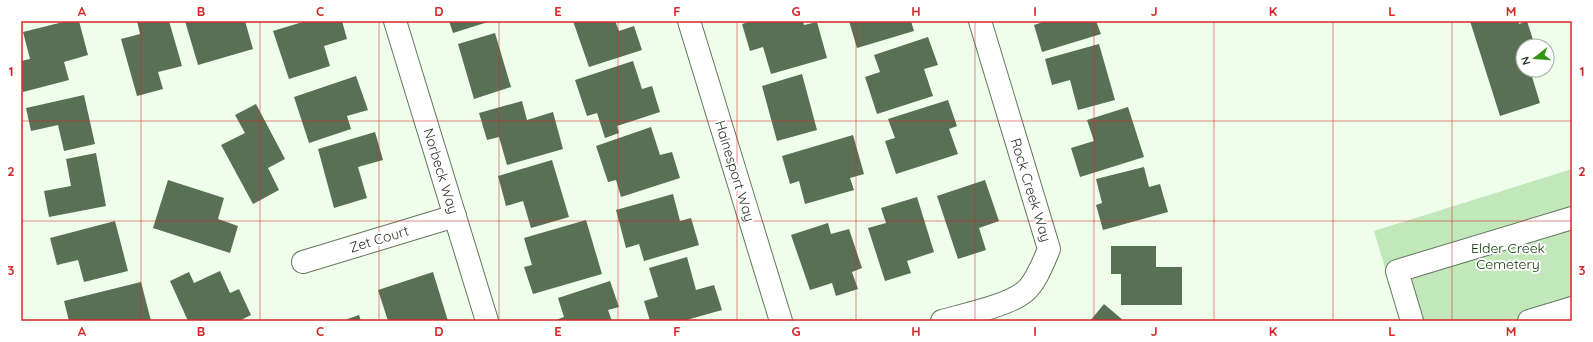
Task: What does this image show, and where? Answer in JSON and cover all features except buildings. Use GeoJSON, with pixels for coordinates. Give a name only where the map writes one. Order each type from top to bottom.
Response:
{"type":"FeatureCollection","features":[{"type":"Feature","properties":{"kind":"street","name":"Norbeck Way"},"geometry":{"type":"LineString","coordinates":[[394,21],[487,321]]}},
{"type":"Feature","properties":{"kind":"street","name":"Hainesport Way"},"geometry":{"type":"LineString","coordinates":[[689,21],[781,321]]}},
{"type":"Feature","properties":{"kind":"street","name":"Rock Creek Way"},"geometry":{"type":"LineString","coordinates":[[942,321],[1002,303],[1024,293],[1039,273],[1049,249],[980,21]]}},
{"type":"Feature","properties":{"kind":"street","name":"Zet Court"},"geometry":{"type":"LineString","coordinates":[[303,262],[455,216]]}},
{"type":"Feature","properties":{"kind":"street"},"geometry":{"type":"LineString","coordinates":[[1412,321],[1397,271],[1572,218]]}},
{"type":"Feature","properties":{"kind":"street"},"geometry":{"type":"LineString","coordinates":[[1529,321],[1572,308]]}},
{"type":"Feature","properties":{"kind":"green space","name":"Elder Creek Cemetery"},"geometry":{"type":"Polygon","coordinates":[[[1572,169],[1572,321],[1401,321],[1374,231],[1572,169]]]}}]}
